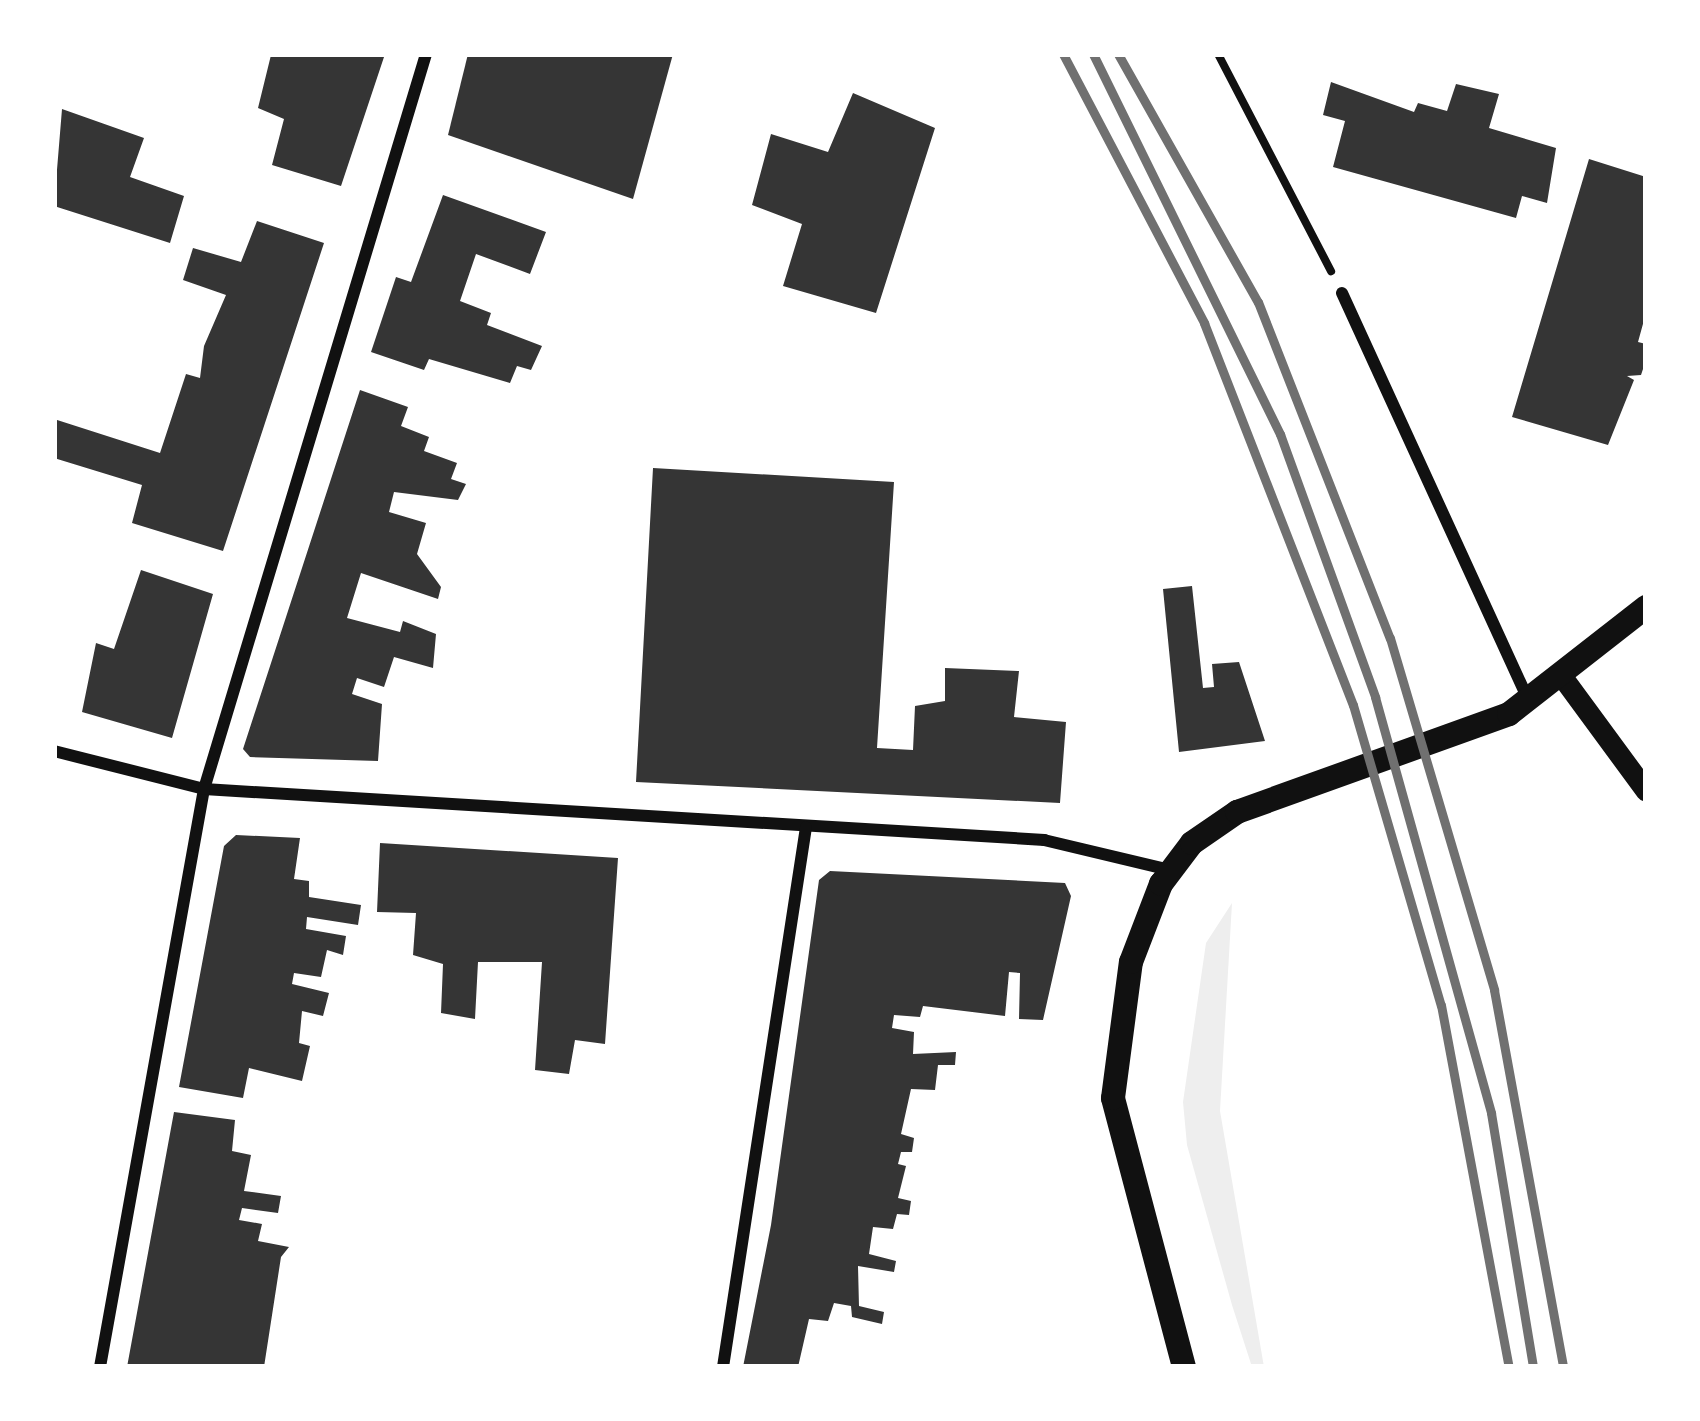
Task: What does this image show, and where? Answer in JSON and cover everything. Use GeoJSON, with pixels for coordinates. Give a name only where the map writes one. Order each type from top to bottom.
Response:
{"type":"FeatureCollection","features":[{"type":"Feature","properties":{"kind":"main road"},"geometry":{"type":"LineString","coordinates":[[1184,1367],[1122,1145],[1112,1072],[1131,962],[1170,870],[1237,812],[1474,730],[1529,702],[1646,607]]}},
{"type":"Feature","properties":{"kind":"street"},"geometry":{"type":"LineString","coordinates":[[100,1367],[204,789],[425,54]]}},
{"type":"Feature","properties":{"kind":"street"},"geometry":{"type":"LineString","coordinates":[[1342,293],[1529,702]]}},
{"type":"Feature","properties":{"kind":"street"},"geometry":{"type":"LineString","coordinates":[[1563,678],[1646,790]]}},
{"type":"Feature","properties":{"kind":"street"},"geometry":{"type":"LineString","coordinates":[[54,751],[204,789],[1044,840],[1170,870]]}},
{"type":"Feature","properties":{"kind":"street"},"geometry":{"type":"LineString","coordinates":[[723,1367],[806,827]]}},
{"type":"Feature","properties":{"kind":"path"},"geometry":{"type":"LineString","coordinates":[[1218,54],[1342,293]]}},
{"type":"Feature","properties":{"kind":"shaded area"},"geometry":{"type":"Polygon","coordinates":[[[1232,903],[1220,1111],[1264,1367],[1252,1367],[1232,1305],[1187,1145],[1183,1102],[1206,943],[1232,903]]]}},
{"type":"Feature","properties":{"kind":"building"},"geometry":{"type":"Polygon","coordinates":[[[385,54],[341,186],[272,165],[284,119],[258,108],[271,55],[385,54]]]}},
{"type":"Feature","properties":{"kind":"building"},"geometry":{"type":"Polygon","coordinates":[[[468,54],[673,54],[633,199],[448,135],[468,54]]]}},
{"type":"Feature","properties":{"kind":"building"},"geometry":{"type":"Polygon","coordinates":[[[1331,82],[1414,112],[1418,103],[1447,111],[1456,84],[1499,94],[1489,128],[1556,148],[1547,203],[1522,196],[1516,218],[1333,167],[1345,121],[1323,115],[1331,82]]]}},
{"type":"Feature","properties":{"kind":"building"},"geometry":{"type":"Polygon","coordinates":[[[853,93],[935,128],[876,313],[783,286],[802,224],[752,205],[771,134],[828,152],[853,93]]]}},
{"type":"Feature","properties":{"kind":"building"},"geometry":{"type":"Polygon","coordinates":[[[62,109],[144,138],[130,177],[184,196],[170,243],[54,206],[62,109]]]}},
{"type":"Feature","properties":{"kind":"building"},"geometry":{"type":"Polygon","coordinates":[[[1589,159],[1646,177],[1646,313],[1638,342],[1646,344],[1646,360],[1641,375],[1627,376],[1634,380],[1608,445],[1512,417],[1589,159]]]}},
{"type":"Feature","properties":{"kind":"building"},"geometry":{"type":"Polygon","coordinates":[[[443,195],[546,232],[530,274],[476,254],[460,301],[491,313],[487,325],[542,346],[531,370],[517,366],[510,383],[429,359],[424,370],[371,352],[396,277],[411,282],[443,195]]]}},
{"type":"Feature","properties":{"kind":"building"},"geometry":{"type":"Polygon","coordinates":[[[257,221],[324,243],[223,551],[132,523],[142,485],[54,458],[54,419],[160,453],[186,374],[200,378],[204,346],[226,295],[183,280],[193,248],[241,262],[257,221]]]}},
{"type":"Feature","properties":{"kind":"building"},"geometry":{"type":"Polygon","coordinates":[[[360,390],[408,407],[401,426],[429,437],[424,451],[457,463],[451,479],[466,484],[458,500],[394,492],[389,512],[426,523],[417,554],[441,587],[438,599],[361,573],[347,618],[400,632],[403,621],[436,634],[433,668],[394,657],[384,687],[357,678],[352,694],[382,704],[378,761],[250,757],[243,749],[360,390]]]}},
{"type":"Feature","properties":{"kind":"building"},"geometry":{"type":"Polygon","coordinates":[[[653,468],[894,482],[877,748],[913,750],[915,706],[945,701],[945,668],[1019,671],[1014,717],[1066,722],[1060,803],[636,782],[653,468]]]}},
{"type":"Feature","properties":{"kind":"building"},"geometry":{"type":"Polygon","coordinates":[[[141,570],[213,594],[172,738],[82,712],[96,643],[114,649],[141,570]]]}},
{"type":"Feature","properties":{"kind":"building"},"geometry":{"type":"Polygon","coordinates":[[[1192,586],[1203,688],[1214,687],[1212,664],[1239,662],[1265,741],[1179,752],[1163,589],[1192,586]]]}},
{"type":"Feature","properties":{"kind":"building"},"geometry":{"type":"Polygon","coordinates":[[[236,835],[300,838],[294,879],[309,881],[309,897],[361,905],[358,925],[307,917],[306,929],[346,936],[343,955],[327,950],[321,977],[294,973],[292,984],[329,993],[323,1016],[302,1011],[299,1043],[310,1046],[302,1081],[249,1068],[243,1098],[179,1087],[224,846],[236,835]]]}},
{"type":"Feature","properties":{"kind":"building"},"geometry":{"type":"Polygon","coordinates":[[[380,843],[618,858],[605,1044],[575,1040],[569,1074],[535,1070],[542,962],[478,962],[475,1019],[441,1013],[443,964],[413,955],[416,913],[377,912],[380,843]]]}},
{"type":"Feature","properties":{"kind":"building"},"geometry":{"type":"Polygon","coordinates":[[[830,871],[1065,883],[1071,896],[1043,1020],[1019,1019],[1020,973],[1009,972],[1005,1016],[923,1006],[920,1017],[894,1015],[892,1028],[914,1032],[913,1054],[956,1052],[955,1065],[938,1065],[935,1090],[911,1089],[901,1134],[914,1138],[912,1152],[901,1152],[898,1164],[906,1166],[898,1198],[911,1201],[909,1215],[897,1214],[893,1229],[873,1227],[869,1254],[896,1261],[894,1272],[858,1266],[859,1306],[884,1312],[882,1324],[852,1317],[851,1306],[834,1303],[828,1321],[809,1319],[798,1367],[743,1367],[771,1225],[819,880],[830,871]]]}},
{"type":"Feature","properties":{"kind":"building"},"geometry":{"type":"Polygon","coordinates":[[[174,1112],[235,1120],[232,1151],[251,1155],[244,1191],[281,1196],[278,1213],[242,1208],[239,1220],[262,1224],[258,1241],[289,1247],[281,1257],[264,1367],[127,1367],[174,1112]]]}},
{"type":"Feature","properties":{"kind":"railway"},"geometry":{"type":"LineString","coordinates":[[1063,54],[1204,323],[1353,705],[1441,1005],[1509,1367]]}},
{"type":"Feature","properties":{"kind":"railway"},"geometry":{"type":"LineString","coordinates":[[1093,54],[1280,434],[1375,697],[1491,1113],[1533,1367]]}},
{"type":"Feature","properties":{"kind":"railway"},"geometry":{"type":"LineString","coordinates":[[1118,54],[1258,302],[1390,638],[1494,990],[1563,1367]]}}]}
